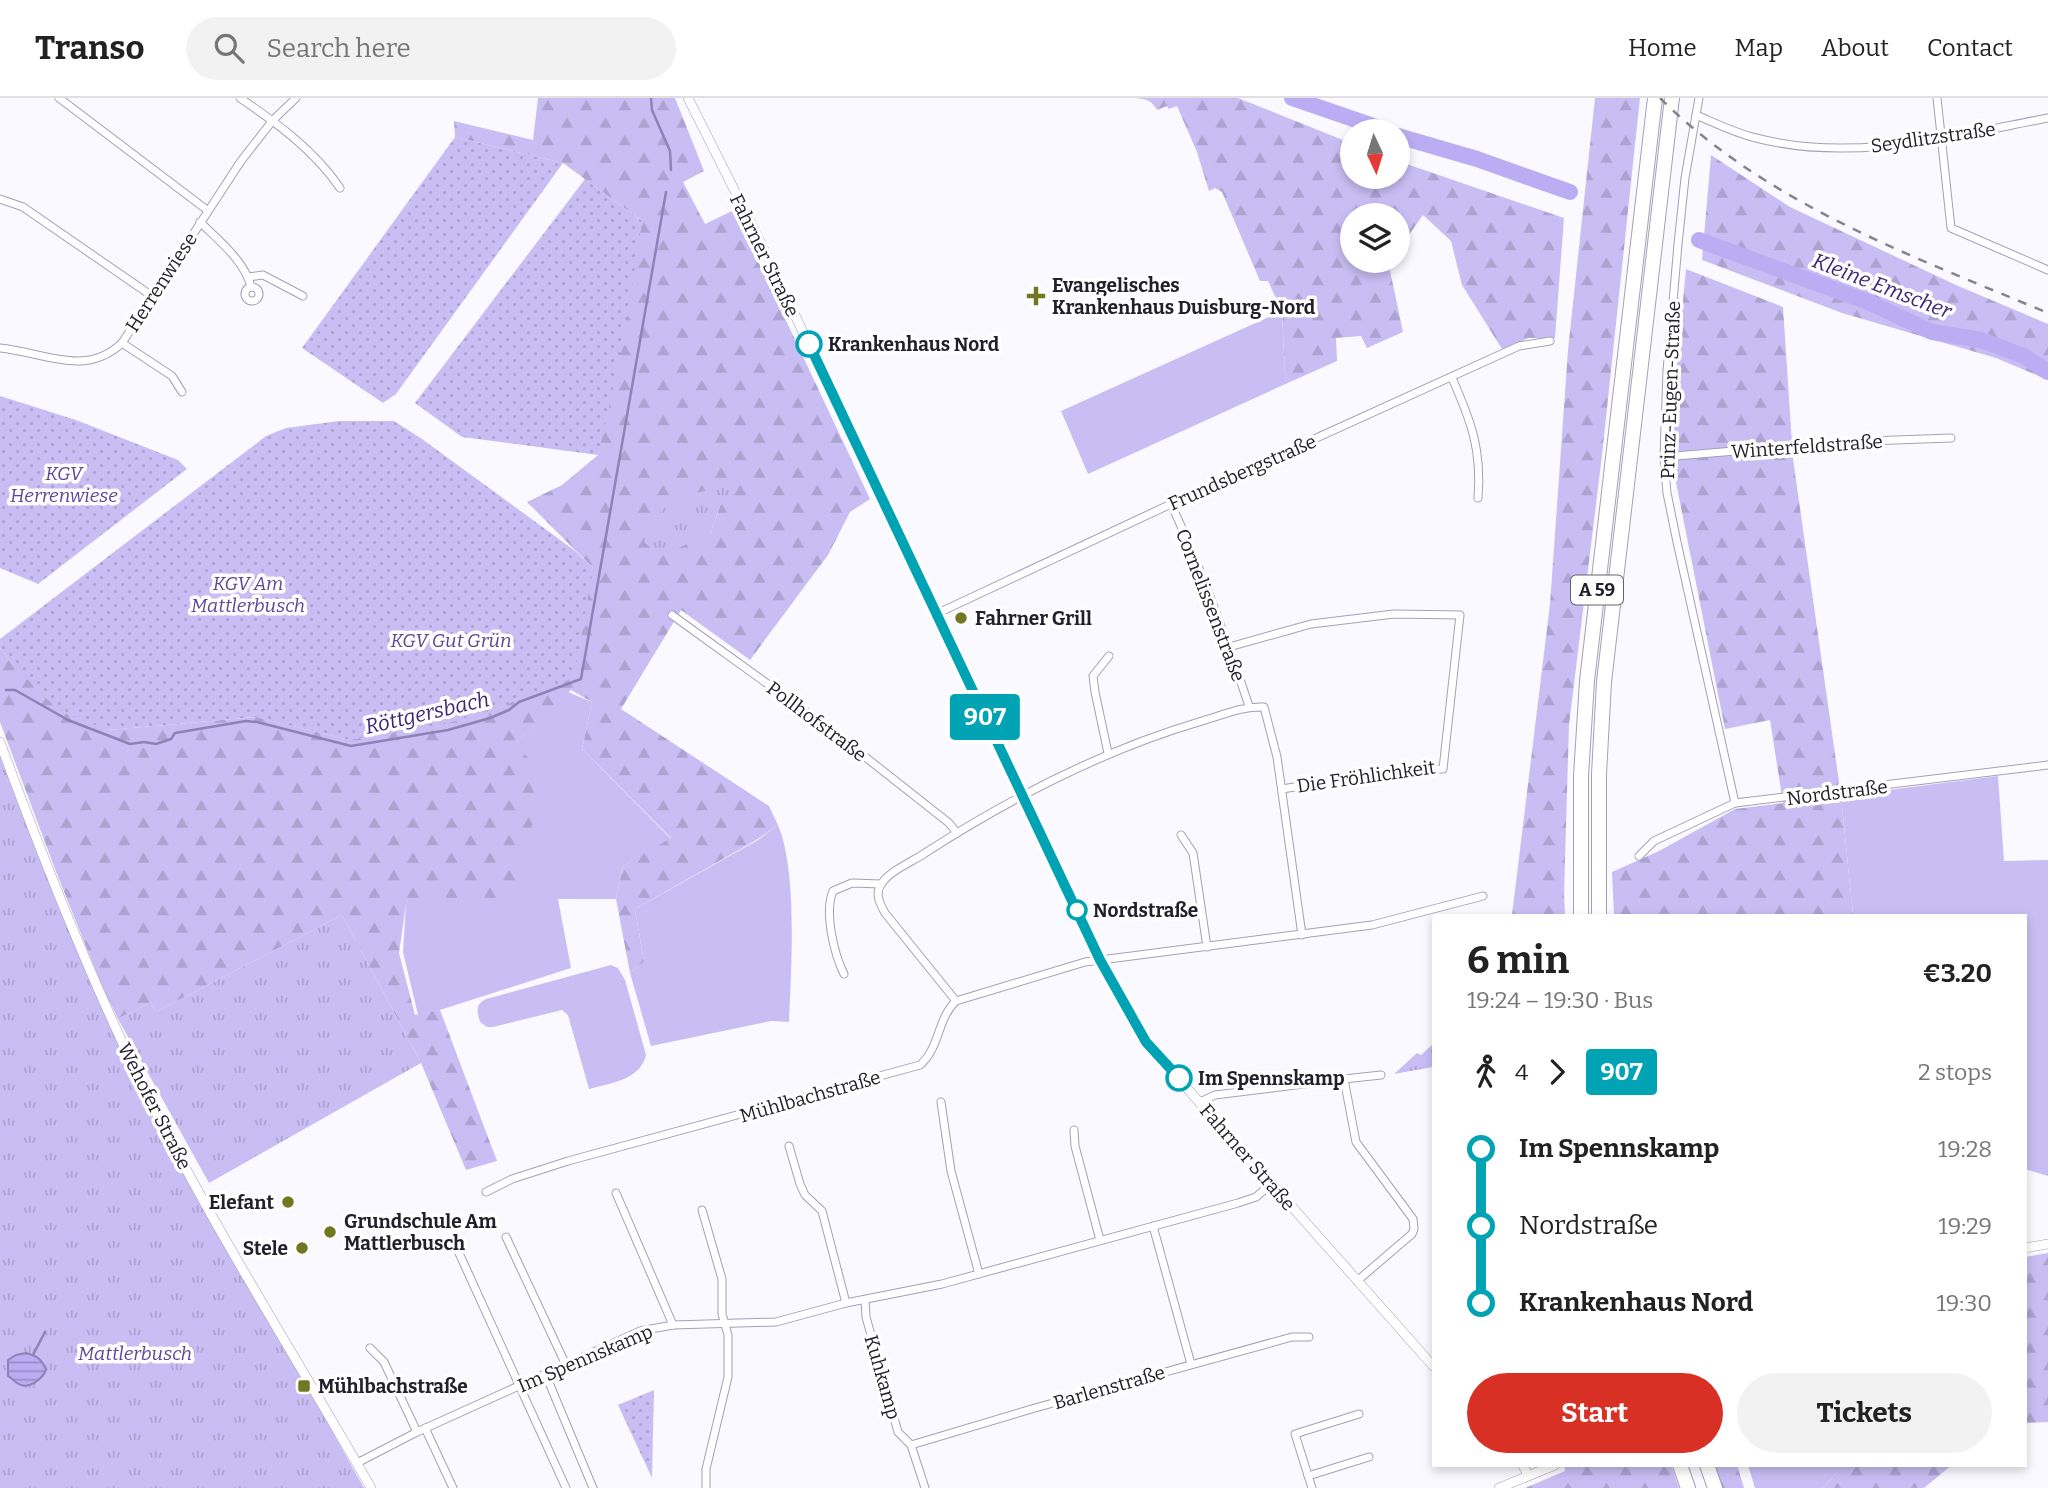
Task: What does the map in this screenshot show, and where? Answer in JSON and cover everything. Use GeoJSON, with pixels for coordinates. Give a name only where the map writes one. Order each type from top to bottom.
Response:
{"type":"FeatureCollection","features":[{"type":"Feature","properties":{"kind":"highway","name":"A 59"},"geometry":{"type":"LineString","coordinates":[[1581,914],[1581,776],[1587,681],[1655,98]]}},
{"type":"Feature","properties":{"kind":"highway","name":"A 59"},"geometry":{"type":"LineString","coordinates":[[1599,914],[1598,786],[1604,682],[1672,98]]}},
{"type":"Feature","properties":{"kind":"highway"},"geometry":{"type":"LineString","coordinates":[[1681,1467],[1688,1488]]}},
{"type":"Feature","properties":{"kind":"highway"},"geometry":{"type":"LineString","coordinates":[[1700,1467],[1706,1488]]}},
{"type":"Feature","properties":{"kind":"highway"},"geometry":{"type":"LineString","coordinates":[[1708,1467],[1715,1488]]}},
{"type":"Feature","properties":{"kind":"street"},"geometry":{"type":"LineString","coordinates":[[59,98],[207,211]]}},
{"type":"Feature","properties":{"kind":"street"},"geometry":{"type":"LineString","coordinates":[[240,98],[273,120],[328,170],[340,188]]}},
{"type":"Feature","properties":{"kind":"street","name":"Herrenwiese"},"geometry":{"type":"LineString","coordinates":[[0,348],[73,362],[97,360],[113,351],[122,343],[207,211],[273,120],[296,98]]}},
{"type":"Feature","properties":{"kind":"street","name":"Fahrner Straße"},"geometry":{"type":"LineString","coordinates":[[688,98],[757,236],[1100,960],[1146,1042],[1432,1365]]}},
{"type":"Feature","properties":{"kind":"street","name":"Prinz-Eugen-Straße"},"geometry":{"type":"LineString","coordinates":[[1699,98],[1685,178],[1678,244],[1667,370],[1664,457],[1667,494],[1735,803]]}},
{"type":"Feature","properties":{"kind":"street"},"geometry":{"type":"LineString","coordinates":[[1937,98],[1951,228],[2048,271]]}},
{"type":"Feature","properties":{"kind":"street","name":"Seydlitzstraße"},"geometry":{"type":"LineString","coordinates":[[1696,115],[1756,138],[1791,144],[1861,148],[1940,139],[2048,118]]}},
{"type":"Feature","properties":{"kind":"street"},"geometry":{"type":"LineString","coordinates":[[0,199],[23,207],[152,296]]}},
{"type":"Feature","properties":{"kind":"street","name":"Herrenwiese"},"geometry":{"type":"LineString","coordinates":[[200,222],[227,249],[248,277],[251,287]]}},
{"type":"Feature","properties":{"kind":"street"},"geometry":{"type":"LineString","coordinates":[[248,277],[262,275],[303,296]]}},
{"type":"Feature","properties":{"kind":"street","name":"Frundsbergstraße"},"geometry":{"type":"LineString","coordinates":[[936,614],[1519,346],[1550,341]]}},
{"type":"Feature","properties":{"kind":"street","name":"Herrenwiese"},"geometry":{"type":"LineString","coordinates":[[122,343],[172,376],[182,392]]}},
{"type":"Feature","properties":{"kind":"street"},"geometry":{"type":"LineString","coordinates":[[1452,378],[1471,421],[1480,470],[1478,498]]}},
{"type":"Feature","properties":{"kind":"street","name":"Winterfeldstraße"},"geometry":{"type":"LineString","coordinates":[[1664,457],[1840,442],[1951,438]]}},
{"type":"Feature","properties":{"kind":"street","name":"Cornelissenstraße"},"geometry":{"type":"LineString","coordinates":[[1171,504],[1229,647],[1248,706]]}},
{"type":"Feature","properties":{"kind":"street","name":"Die Fröhlichkeit"},"geometry":{"type":"LineString","coordinates":[[1229,647],[1311,624],[1394,614],[1460,615],[1443,769],[1391,771],[1282,789]]}},
{"type":"Feature","properties":{"kind":"street","name":"Pollhofstraße"},"geometry":{"type":"LineString","coordinates":[[672,615],[826,726],[949,823],[957,833]]}},
{"type":"Feature","properties":{"kind":"street"},"geometry":{"type":"LineString","coordinates":[[1108,753],[1093,676],[1109,656]]}},
{"type":"Feature","properties":{"kind":"street"},"geometry":{"type":"LineString","coordinates":[[1302,935],[1277,757],[1264,708],[1248,706],[1108,753],[1021,795],[888,877],[881,884],[878,896],[885,913],[957,1001],[1085,962],[1302,935],[1372,925],[1483,896]]}},
{"type":"Feature","properties":{"kind":"street","name":"Wehofer Straße"},"geometry":{"type":"LineString","coordinates":[[0,742],[63,907],[145,1090],[213,1216],[371,1488]]}},
{"type":"Feature","properties":{"kind":"street","name":"Nordstraße"},"geometry":{"type":"LineString","coordinates":[[1639,856],[1654,841],[1735,803],[2048,765]]}},
{"type":"Feature","properties":{"kind":"street"},"geometry":{"type":"LineString","coordinates":[[1181,835],[1193,853],[1207,947]]}},
{"type":"Feature","properties":{"kind":"street"},"geometry":{"type":"LineString","coordinates":[[844,974],[835,952],[830,900],[834,891],[852,883],[881,884]]}},
{"type":"Feature","properties":{"kind":"street","name":"Mühlbachstraße"},"geometry":{"type":"LineString","coordinates":[[486,1192],[522,1176],[568,1161],[919,1065],[932,1053],[947,1014],[957,1001]]}},
{"type":"Feature","properties":{"kind":"street"},"geometry":{"type":"LineString","coordinates":[[1200,1102],[1215,1095],[1381,1075]]}},
{"type":"Feature","properties":{"kind":"street"},"geometry":{"type":"LineString","coordinates":[[1344,1079],[1356,1142],[1414,1224],[1412,1234],[1357,1280]]}},
{"type":"Feature","properties":{"kind":"street"},"geometry":{"type":"LineString","coordinates":[[941,1102],[951,1171],[979,1273]]}},
{"type":"Feature","properties":{"kind":"street"},"geometry":{"type":"LineString","coordinates":[[1074,1130],[1074,1146],[1100,1240]]}},
{"type":"Feature","properties":{"kind":"street"},"geometry":{"type":"LineString","coordinates":[[789,1146],[805,1195],[822,1211],[846,1303]]}},
{"type":"Feature","properties":{"kind":"street","name":"Im Spennskamp"},"geometry":{"type":"LineString","coordinates":[[357,1463],[425,1428],[640,1331],[673,1325],[776,1322],[846,1303],[909,1292],[1256,1197],[1271,1184]]}},
{"type":"Feature","properties":{"kind":"street"},"geometry":{"type":"LineString","coordinates":[[616,1193],[673,1325]]}},
{"type":"Feature","properties":{"kind":"street"},"geometry":{"type":"LineString","coordinates":[[702,1210],[722,1279],[722,1314],[726,1324],[729,1377],[706,1469],[706,1488]]}},
{"type":"Feature","properties":{"kind":"street"},"geometry":{"type":"LineString","coordinates":[[1153,1226],[1191,1364]]}},
{"type":"Feature","properties":{"kind":"street"},"geometry":{"type":"LineString","coordinates":[[506,1237],[565,1363]]}},
{"type":"Feature","properties":{"kind":"street"},"geometry":{"type":"LineString","coordinates":[[2027,1248],[2048,1244]]}},
{"type":"Feature","properties":{"kind":"street"},"geometry":{"type":"LineString","coordinates":[[459,1253],[566,1488]]}},
{"type":"Feature","properties":{"kind":"street","name":"Kuhkamp"},"geometry":{"type":"LineString","coordinates":[[865,1300],[866,1317],[898,1432],[911,1445],[925,1488]]}},
{"type":"Feature","properties":{"kind":"street","name":"Barlenstraße"},"geometry":{"type":"LineString","coordinates":[[911,1445],[1191,1364],[1292,1337],[1309,1338]]}},
{"type":"Feature","properties":{"kind":"street"},"geometry":{"type":"LineString","coordinates":[[370,1348],[384,1362],[417,1432]]}},
{"type":"Feature","properties":{"kind":"street"},"geometry":{"type":"LineString","coordinates":[[545,1373],[593,1488]]}},
{"type":"Feature","properties":{"kind":"street"},"geometry":{"type":"LineString","coordinates":[[1312,1488],[1295,1434],[1359,1414]]}},
{"type":"Feature","properties":{"kind":"street"},"geometry":{"type":"LineString","coordinates":[[425,1428],[453,1488]]}},
{"type":"Feature","properties":{"kind":"street"},"geometry":{"type":"LineString","coordinates":[[1308,1476],[1368,1457]]}},
{"type":"Feature","properties":{"kind":"street"},"geometry":{"type":"LineString","coordinates":[[1524,1467],[1528,1476]]}},
{"type":"Feature","properties":{"kind":"street"},"geometry":{"type":"LineString","coordinates":[[1499,1488],[1550,1467]]}},
{"type":"Feature","properties":{"kind":"green space"},"geometry":{"type":"Polygon","coordinates":[[[538,98],[675,98],[704,171],[683,182],[705,224],[734,210],[870,499],[850,512],[828,555],[750,660],[681,610],[621,709],[769,806],[778,825],[635,909],[644,962],[630,973],[616,899],[623,866],[671,838],[582,749],[592,702],[571,690],[516,743],[546,780],[510,897],[406,904],[399,953],[415,1015],[440,1010],[497,1161],[466,1170],[421,1063],[342,915],[156,1012],[151,1002],[118,1019],[101,984],[55,869],[0,722],[0,648],[12,664],[108,730],[257,717],[349,740],[503,707],[518,698],[593,568],[527,502],[562,485],[598,455],[642,221],[563,163],[455,137],[454,121],[533,140],[538,98]],[[666,506],[710,535],[720,506],[666,506]]]}},
{"type":"Feature","properties":{"kind":"green space"},"geometry":{"type":"Polygon","coordinates":[[[1133,98],[1238,98],[1340,139],[1340,189],[1410,189],[1410,165],[1564,218],[1555,338],[1529,338],[1502,349],[1462,285],[1451,241],[1423,215],[1410,233],[1410,203],[1340,203],[1340,273],[1391,273],[1403,332],[1367,348],[1361,336],[1336,338],[1337,361],[1290,382],[1285,373],[1282,311],[1268,281],[1260,281],[1222,192],[1215,188],[1209,191],[1197,152],[1177,106],[1157,110],[1147,100],[1133,98]]]}},
{"type":"Feature","properties":{"kind":"green space"},"geometry":{"type":"Polygon","coordinates":[[[1595,98],[1640,98],[1602,455],[1569,725],[1565,914],[1512,914],[1550,604],[1568,350],[1595,98]]]}},
{"type":"Feature","properties":{"kind":"green space"},"geometry":{"type":"Polygon","coordinates":[[[455,137],[563,163],[396,394],[383,403],[302,348],[455,137]]]}},
{"type":"Feature","properties":{"kind":"green space"},"geometry":{"type":"Polygon","coordinates":[[[1711,155],[1790,207],[1956,285],[2048,324],[2048,380],[1996,358],[1842,313],[1702,260],[1711,155]]]}},
{"type":"Feature","properties":{"kind":"green space"},"geometry":{"type":"Polygon","coordinates":[[[585,179],[642,221],[624,340],[598,455],[462,437],[415,403],[585,179]]]}},
{"type":"Feature","properties":{"kind":"green space"},"geometry":{"type":"Polygon","coordinates":[[[1686,269],[1783,307],[1793,459],[1841,796],[1853,914],[1614,914],[1612,872],[1659,851],[1735,809],[1783,803],[1770,720],[1725,729],[1669,447],[1686,269]]]}},
{"type":"Feature","properties":{"kind":"green space"},"geometry":{"type":"Polygon","coordinates":[[[1282,311],[1285,373],[1290,382],[1088,474],[1061,411],[1282,311]]]}},
{"type":"Feature","properties":{"kind":"green space","name":"KGV Herrenwiese"},"geometry":{"type":"Polygon","coordinates":[[[0,396],[76,420],[178,460],[187,469],[38,584],[0,568],[0,396]]]}},
{"type":"Feature","properties":{"kind":"green space","name":"KGV Am Mattlerbusch"},"geometry":{"type":"Polygon","coordinates":[[[339,421],[394,421],[574,550],[593,568],[575,672],[567,681],[518,698],[503,707],[438,726],[349,740],[256,717],[108,730],[59,711],[12,664],[0,648],[0,639],[266,436],[286,428],[339,421]]]}},
{"type":"Feature","properties":{"kind":"green space"},"geometry":{"type":"Polygon","coordinates":[[[735,485],[736,492],[720,506],[710,535],[660,555],[644,542],[656,517],[672,503],[692,494],[735,485]]]}},
{"type":"Feature","properties":{"kind":"green space"},"geometry":{"type":"Polygon","coordinates":[[[568,692],[592,702],[582,749],[671,839],[623,866],[616,899],[558,899],[571,968],[418,1015],[403,952],[406,904],[516,743],[568,692]]]}},
{"type":"Feature","properties":{"kind":"green space","name":"Mattlerbusch"},"geometry":{"type":"Polygon","coordinates":[[[0,750],[113,1028],[244,1274],[364,1488],[0,1488],[0,750]]]}},
{"type":"Feature","properties":{"kind":"green space"},"geometry":{"type":"Polygon","coordinates":[[[1998,776],[2004,861],[2048,860],[2048,1176],[2027,1170],[2027,914],[1853,914],[1841,796],[1998,776]]]}},
{"type":"Feature","properties":{"kind":"green space"},"geometry":{"type":"Polygon","coordinates":[[[778,825],[784,845],[791,894],[789,1022],[771,1021],[651,1046],[630,973],[644,962],[635,909],[758,840],[778,825]]]}},
{"type":"Feature","properties":{"kind":"green space"},"geometry":{"type":"Polygon","coordinates":[[[342,915],[421,1063],[209,1183],[118,1019],[151,1002],[156,1012],[342,915]]]}},
{"type":"Feature","properties":{"kind":"green space"},"geometry":{"type":"Polygon","coordinates":[[[611,965],[618,968],[625,980],[646,1055],[638,1070],[624,1079],[589,1089],[568,1015],[562,1010],[493,1027],[487,1027],[480,1022],[478,1006],[486,999],[611,965]]]}},
{"type":"Feature","properties":{"kind":"green space"},"geometry":{"type":"Polygon","coordinates":[[[1432,1045],[1432,1067],[1394,1074],[1417,1053],[1421,1055],[1432,1045]]]}},
{"type":"Feature","properties":{"kind":"green space"},"geometry":{"type":"Polygon","coordinates":[[[2048,1253],[2048,1422],[2027,1423],[2027,1257],[2048,1253]]]}},
{"type":"Feature","properties":{"kind":"green space"},"geometry":{"type":"Polygon","coordinates":[[[654,1390],[652,1478],[618,1405],[654,1390]]]}},
{"type":"Feature","properties":{"kind":"green space"},"geometry":{"type":"Polygon","coordinates":[[[1564,1467],[1672,1467],[1679,1488],[1525,1488],[1565,1471],[1564,1467]]]}},
{"type":"Feature","properties":{"kind":"green space"},"geometry":{"type":"Polygon","coordinates":[[[1713,1467],[1738,1467],[1744,1488],[1720,1488],[1713,1467]]]}},
{"type":"Feature","properties":{"kind":"green space"},"geometry":{"type":"Polygon","coordinates":[[[1749,1467],[1841,1467],[1823,1488],[1755,1488],[1749,1467]]]}},
{"type":"Feature","properties":{"kind":"green space"},"geometry":{"type":"Polygon","coordinates":[[[1841,1467],[1950,1467],[1924,1488],[1823,1488],[1841,1467]]]}},
{"type":"Feature","properties":{"kind":"shaded area"},"geometry":{"type":"Polygon","coordinates":[[[26,1353],[39,1358],[46,1370],[38,1380],[26,1386],[8,1376],[8,1360],[26,1353]]]}},
{"type":"Feature","properties":{"kind":"waterway","name":"Röttgersbach"},"geometry":{"type":"LineString","coordinates":[[651,98],[652,110],[670,151],[671,170]]}},
{"type":"Feature","properties":{"kind":"waterway","name":"Kleine Emscher"},"geometry":{"type":"LineString","coordinates":[[1292,98],[1353,119]]}},
{"type":"Feature","properties":{"kind":"waterway","name":"Kleine Emscher"},"geometry":{"type":"LineString","coordinates":[[1410,139],[1477,159],[1570,192]]}},
{"type":"Feature","properties":{"kind":"waterway","name":"Röttgersbach"},"geometry":{"type":"LineString","coordinates":[[6,690],[15,690],[68,720],[130,744],[156,744],[171,739],[175,733],[246,721],[351,746],[448,730],[490,718],[509,710],[519,702],[581,679],[666,192]]}},
{"type":"Feature","properties":{"kind":"waterway","name":"Kleine Emscher"},"geometry":{"type":"LineString","coordinates":[[1699,240],[1868,302],[1932,332],[1981,340],[2024,356],[2048,372]]}},
{"type":"Feature","properties":{"kind":"waterway"},"geometry":{"type":"LineString","coordinates":[[33,1355],[45,1332]]}},
{"type":"Feature","properties":{"kind":"railway"},"geometry":{"type":"LineString","coordinates":[[1660,98],[1702,135],[1794,198],[1894,248],[2048,313]]}},
{"type":"Feature","properties":{"kind":"bus line","name":"907"},"geometry":{"type":"LineString","coordinates":[[809,344],[1100,960],[1146,1042],[1179,1078]]}},
{"type":"Feature","properties":{"kind":"place","name":"Evangelisches Krankenhaus Duisburg-Nord"},"geometry":{"type":"Point","coordinates":[1036,296]}},
{"type":"Feature","properties":{"kind":"place","name":"Krankenhaus Nord"},"geometry":{"type":"Point","coordinates":[809,344]}},
{"type":"Feature","properties":{"kind":"place","name":"Fahrner Grill"},"geometry":{"type":"Point","coordinates":[961,618]}},
{"type":"Feature","properties":{"kind":"place","name":"Nordstraße"},"geometry":{"type":"Point","coordinates":[1077,910]}},
{"type":"Feature","properties":{"kind":"place","name":"Im Spennskamp"},"geometry":{"type":"Point","coordinates":[1179,1078]}},
{"type":"Feature","properties":{"kind":"place","name":"Elefant"},"geometry":{"type":"Point","coordinates":[288,1202]}},
{"type":"Feature","properties":{"kind":"place","name":"Grundschule Am Mattlerbusch"},"geometry":{"type":"Point","coordinates":[330,1232]}},
{"type":"Feature","properties":{"kind":"place","name":"Stele"},"geometry":{"type":"Point","coordinates":[302,1248]}},
{"type":"Feature","properties":{"kind":"place","name":"Mühlbachstraße"},"geometry":{"type":"Point","coordinates":[304,1386]}},
{"type":"Feature","properties":{"kind":"park label","name":"KGV Gut Grün"},"geometry":{"type":"Point","coordinates":[451,640]}}]}
